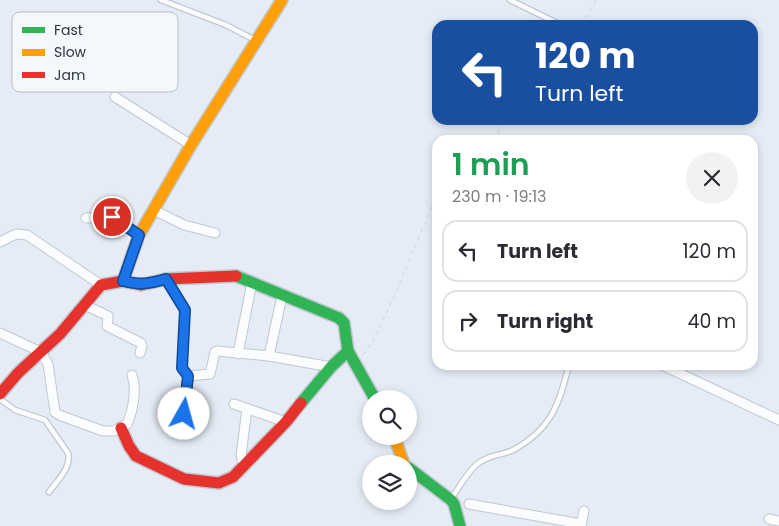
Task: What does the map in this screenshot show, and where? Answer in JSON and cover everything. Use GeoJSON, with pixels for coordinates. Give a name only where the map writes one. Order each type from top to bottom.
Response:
{"type":"FeatureCollection","features":[{"type":"Feature","properties":{"kind":"street"},"geometry":{"type":"LineString","coordinates":[[123,281],[139,235],[191,146],[282,0]]}},
{"type":"Feature","properties":{"kind":"street"},"geometry":{"type":"LineString","coordinates":[[115,97],[191,146]]}},
{"type":"Feature","properties":{"kind":"street"},"geometry":{"type":"LineString","coordinates":[[154,210],[184,225],[215,233]]}},
{"type":"Feature","properties":{"kind":"street"},"geometry":{"type":"LineString","coordinates":[[86,218],[112,217],[139,235]]}},
{"type":"Feature","properties":{"kind":"street"},"geometry":{"type":"LineString","coordinates":[[0,242],[16,234],[26,234],[101,285]]}},
{"type":"Feature","properties":{"kind":"street"},"geometry":{"type":"LineString","coordinates":[[0,394],[18,373],[85,306],[101,285],[123,281],[141,285],[166,279],[228,274],[235,275],[339,318],[344,323],[348,351],[370,390]]}},
{"type":"Feature","properties":{"kind":"street"},"geometry":{"type":"LineString","coordinates":[[166,279],[185,310],[182,368],[188,376],[182,434]]}},
{"type":"Feature","properties":{"kind":"street"},"geometry":{"type":"LineString","coordinates":[[238,354],[252,282]]}},
{"type":"Feature","properties":{"kind":"street"},"geometry":{"type":"LineString","coordinates":[[269,356],[282,296]]}},
{"type":"Feature","properties":{"kind":"street"},"geometry":{"type":"LineString","coordinates":[[85,306],[108,316],[107,326],[141,343],[140,353]]}},
{"type":"Feature","properties":{"kind":"street"},"geometry":{"type":"LineString","coordinates":[[0,333],[41,352],[48,364],[55,412],[103,432],[114,431],[127,424],[131,414],[134,386],[132,375]]}},
{"type":"Feature","properties":{"kind":"street"},"geometry":{"type":"LineString","coordinates":[[188,376],[210,374],[216,351],[269,356],[331,367]]}},
{"type":"Feature","properties":{"kind":"street"},"geometry":{"type":"LineString","coordinates":[[121,428],[136,456],[184,479],[219,483],[233,477],[244,466],[286,422],[331,367],[348,351]]}},
{"type":"Feature","properties":{"kind":"street"},"geometry":{"type":"LineString","coordinates":[[679,370],[779,420]]}},
{"type":"Feature","properties":{"kind":"street"},"geometry":{"type":"LineString","coordinates":[[234,404],[286,422]]}},
{"type":"Feature","properties":{"kind":"street"},"geometry":{"type":"LineString","coordinates":[[244,466],[241,455],[247,409]]}},
{"type":"Feature","properties":{"kind":"street"},"geometry":{"type":"LineString","coordinates":[[417,474],[451,500],[454,504],[460,526]]}},
{"type":"Feature","properties":{"kind":"street"},"geometry":{"type":"LineString","coordinates":[[469,504],[581,525],[584,511]]}},
{"type":"Feature","properties":{"kind":"street"},"geometry":{"type":"LineString","coordinates":[[769,519],[779,521]]}},
{"type":"Feature","properties":{"kind":"lane"},"geometry":{"type":"LineString","coordinates":[[161,0],[226,25],[256,41]]}},
{"type":"Feature","properties":{"kind":"lane"},"geometry":{"type":"LineString","coordinates":[[510,0],[551,20]]}},
{"type":"Feature","properties":{"kind":"lane"},"geometry":{"type":"LineString","coordinates":[[451,500],[476,465],[494,455],[514,450],[544,427],[561,396],[568,370]]}},
{"type":"Feature","properties":{"kind":"lane"},"geometry":{"type":"LineString","coordinates":[[0,399],[15,410],[45,420],[68,453],[67,466],[49,492]]}},
{"type":"Feature","properties":{"kind":"path"},"geometry":{"type":"LineString","coordinates":[[585,20],[596,0]]}},
{"type":"Feature","properties":{"kind":"path"},"geometry":{"type":"LineString","coordinates":[[357,364],[373,341],[390,306],[432,206]]}},
{"type":"Feature","properties":{"kind":"traffic: fast"},"geometry":{"type":"LineString","coordinates":[[236,276],[339,318],[344,323],[348,351],[370,390]]}},
{"type":"Feature","properties":{"kind":"traffic: fast"},"geometry":{"type":"LineString","coordinates":[[301,403],[331,367],[348,351]]}},
{"type":"Feature","properties":{"kind":"traffic: fast"},"geometry":{"type":"LineString","coordinates":[[417,474],[451,500],[454,504],[460,526]]}},
{"type":"Feature","properties":{"kind":"traffic: slow"},"geometry":{"type":"LineString","coordinates":[[123,281],[139,235],[191,145],[282,0]]}},
{"type":"Feature","properties":{"kind":"traffic: slow"},"geometry":{"type":"LineString","coordinates":[[397,445],[401,455]]}},
{"type":"Feature","properties":{"kind":"traffic: jam"},"geometry":{"type":"LineString","coordinates":[[0,394],[18,373],[60,334],[101,285],[123,281],[141,285],[166,279],[236,276]]}},
{"type":"Feature","properties":{"kind":"traffic: jam"},"geometry":{"type":"LineString","coordinates":[[121,428],[136,456],[184,479],[219,483],[233,477],[286,422],[301,403]]}},
{"type":"Feature","properties":{"kind":"route"},"geometry":{"type":"LineString","coordinates":[[112,217],[139,235],[123,281],[141,285],[166,279],[185,310],[182,368],[188,376],[184,414]]}}]}
